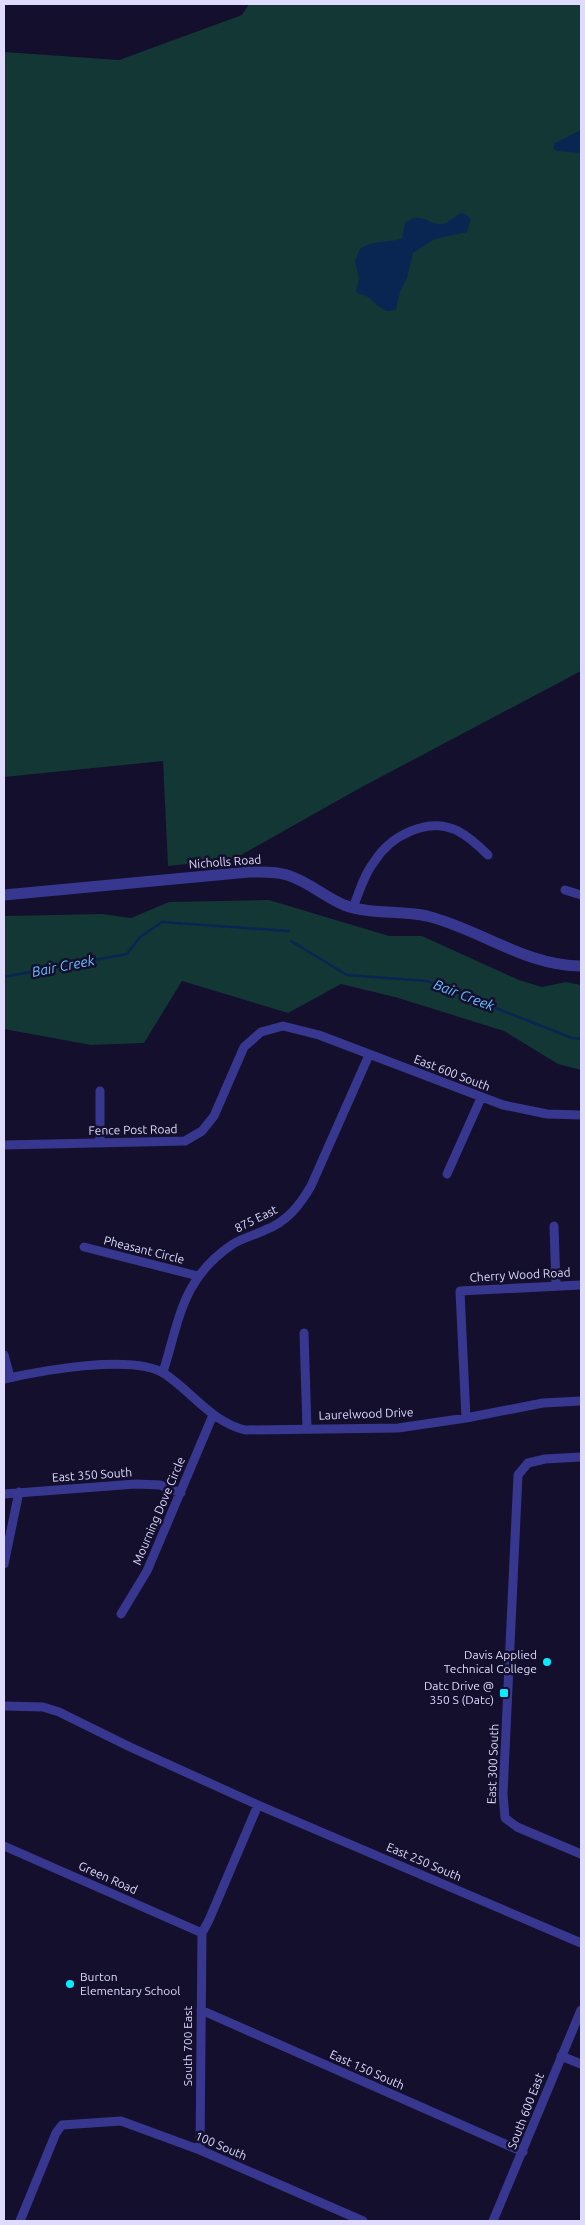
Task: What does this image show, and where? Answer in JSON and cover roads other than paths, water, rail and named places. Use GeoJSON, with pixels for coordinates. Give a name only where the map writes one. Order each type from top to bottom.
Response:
{"type":"FeatureCollection","features":[{"type":"Feature","properties":{"kind":"street"},"geometry":{"type":"LineString","coordinates":[[352,908],[374,860],[391,843],[417,829],[437,826],[457,830],[488,855]]}},
{"type":"Feature","properties":{"kind":"street","name":"Nicholls Road"},"geometry":{"type":"LineString","coordinates":[[4,895],[270,872],[296,878],[352,908],[426,916],[537,960],[581,966]]}},
{"type":"Feature","properties":{"kind":"street"},"geometry":{"type":"LineString","coordinates":[[565,890],[581,895]]}},
{"type":"Feature","properties":{"kind":"street","name":"Fence Post Road"},"geometry":{"type":"LineString","coordinates":[[4,1145],[185,1141],[202,1131],[214,1116],[244,1047],[261,1032],[283,1026],[319,1035]]}},
{"type":"Feature","properties":{"kind":"street","name":"East 600 South"},"geometry":{"type":"LineString","coordinates":[[319,1035],[481,1098],[528,1111],[581,1115]]}},
{"type":"Feature","properties":{"kind":"street","name":"875 East"},"geometry":{"type":"LineString","coordinates":[[163,1372],[179,1315],[188,1291],[198,1276],[234,1243],[268,1230],[286,1219],[301,1202],[311,1186],[369,1055]]}},
{"type":"Feature","properties":{"kind":"street"},"geometry":{"type":"LineString","coordinates":[[100,1091],[100,1143]]}},
{"type":"Feature","properties":{"kind":"street"},"geometry":{"type":"LineString","coordinates":[[447,1174],[481,1098]]}},
{"type":"Feature","properties":{"kind":"street"},"geometry":{"type":"LineString","coordinates":[[554,1226],[556,1286]]}},
{"type":"Feature","properties":{"kind":"street","name":"Pheasant Circle"},"geometry":{"type":"LineString","coordinates":[[84,1247],[198,1276]]}},
{"type":"Feature","properties":{"kind":"street","name":"Cherry Wood Road"},"geometry":{"type":"LineString","coordinates":[[466,1418],[460,1291],[581,1285]]}},
{"type":"Feature","properties":{"kind":"street"},"geometry":{"type":"LineString","coordinates":[[304,1332],[307,1429]]}},
{"type":"Feature","properties":{"kind":"street"},"geometry":{"type":"LineString","coordinates":[[4,1355],[7,1378]]}},
{"type":"Feature","properties":{"kind":"street","name":"Laurelwood Drive"},"geometry":{"type":"LineString","coordinates":[[7,1378],[48,1370],[138,1364],[163,1372],[193,1394],[228,1426],[245,1430],[398,1428],[466,1418],[543,1403],[581,1401]]}},
{"type":"Feature","properties":{"kind":"street","name":"Mourning Dove Circle"},"geometry":{"type":"LineString","coordinates":[[121,1614],[147,1571],[214,1415]]}},
{"type":"Feature","properties":{"kind":"street","name":"East 300 South"},"geometry":{"type":"LineString","coordinates":[[581,1457],[545,1459],[528,1463],[518,1475],[503,1794],[505,1818],[516,1827],[581,1854]]}},
{"type":"Feature","properties":{"kind":"street","name":"East 350 South"},"geometry":{"type":"LineString","coordinates":[[4,1494],[136,1484],[160,1485],[181,1493]]}},
{"type":"Feature","properties":{"kind":"street"},"geometry":{"type":"LineString","coordinates":[[4,1564],[19,1492]]}},
{"type":"Feature","properties":{"kind":"street","name":"East 250 South"},"geometry":{"type":"LineString","coordinates":[[4,1706],[43,1707],[59,1712],[130,1747],[258,1805],[581,1943]]}},
{"type":"Feature","properties":{"kind":"street","name":"South 700 East"},"geometry":{"type":"LineString","coordinates":[[200,2150],[202,1933],[258,1805]]}},
{"type":"Feature","properties":{"kind":"street","name":"Green Road"},"geometry":{"type":"LineString","coordinates":[[4,1846],[202,1933]]}},
{"type":"Feature","properties":{"kind":"street","name":"East 150 South"},"geometry":{"type":"LineString","coordinates":[[201,2010],[523,2152]]}},
{"type":"Feature","properties":{"kind":"street","name":"South 600 East"},"geometry":{"type":"LineString","coordinates":[[493,2221],[581,2010]]}},
{"type":"Feature","properties":{"kind":"street"},"geometry":{"type":"LineString","coordinates":[[561,2056],[581,2064]]}},
{"type":"Feature","properties":{"kind":"street","name":"100 South"},"geometry":{"type":"LineString","coordinates":[[20,2221],[56,2133],[62,2125],[121,2121],[200,2150],[363,2221]]}},
{"type":"Feature","properties":{"kind":"water"},"geometry":{"type":"Polygon","coordinates":[[[581,127],[581,153],[553,149],[555,143],[579,131],[581,127]]]}},
{"type":"Feature","properties":{"kind":"water"},"geometry":{"type":"Polygon","coordinates":[[[461,213],[471,219],[467,232],[435,239],[413,253],[407,278],[400,292],[396,309],[391,311],[383,310],[368,297],[356,292],[359,278],[355,261],[360,249],[370,244],[402,238],[405,223],[411,219],[421,218],[443,224],[461,213]]]}},
{"type":"Feature","properties":{"kind":"waterway","name":"Bair Creek"},"geometry":{"type":"LineString","coordinates":[[4,977],[127,954],[140,937],[162,922],[289,931]]}},
{"type":"Feature","properties":{"kind":"waterway","name":"Bair Creek"},"geometry":{"type":"LineString","coordinates":[[291,941],[347,975],[427,981],[572,1038],[581,1039]]}},
{"type":"Feature","properties":{"kind":"place","name":"Davis Applied Technical College"},"geometry":{"type":"Point","coordinates":[547,1662]}},
{"type":"Feature","properties":{"kind":"place","name":"Datc Drive @ 350 S (Datc)"},"geometry":{"type":"Point","coordinates":[504,1693]}},
{"type":"Feature","properties":{"kind":"place","name":"Burton Elementary School"},"geometry":{"type":"Point","coordinates":[70,1984]}}]}
